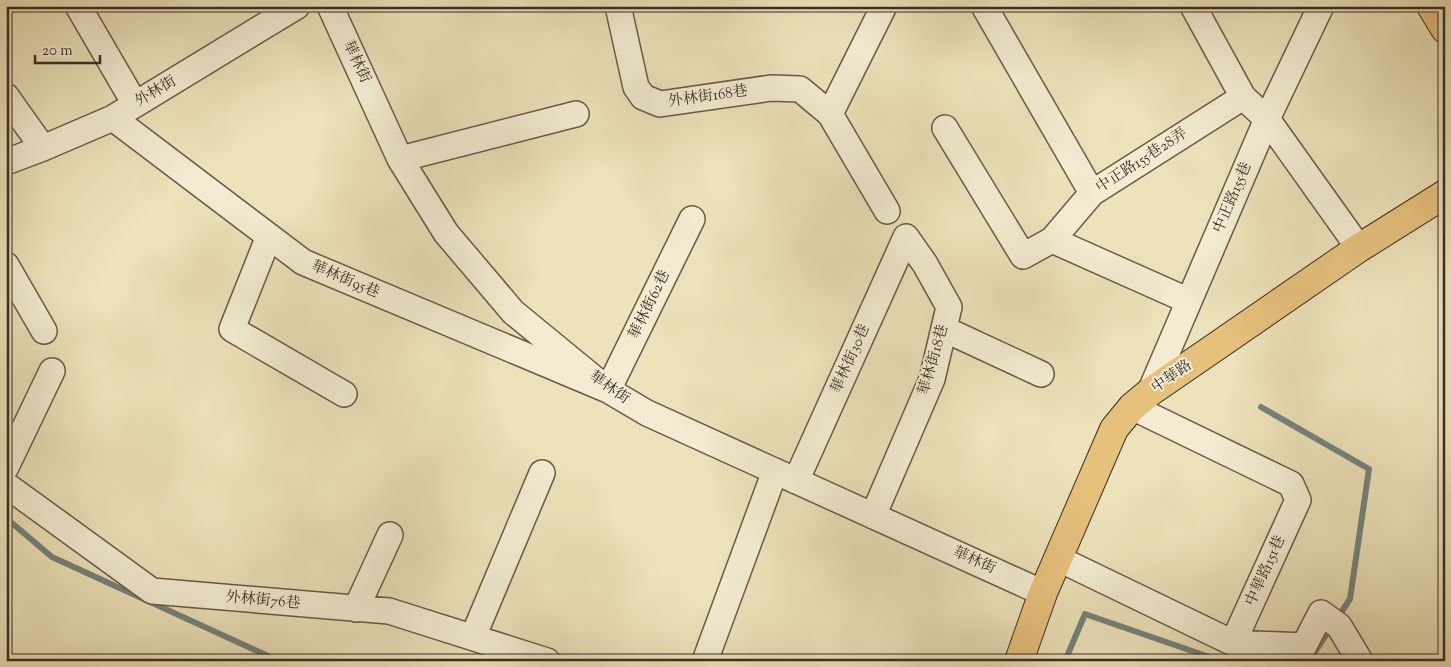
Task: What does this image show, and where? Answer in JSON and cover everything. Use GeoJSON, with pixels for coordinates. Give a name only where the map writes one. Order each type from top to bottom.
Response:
{"type":"FeatureCollection","features":[{"type":"Feature","properties":{"kind":"main road"},"geometry":{"type":"LineString","coordinates":[[1431,6],[1445,29]]}},
{"type":"Feature","properties":{"kind":"main road","name":"中華路"},"geometry":{"type":"LineString","coordinates":[[1019,661],[1043,593],[1114,429],[1140,399],[1359,248],[1445,194]]}},
{"type":"Feature","properties":{"kind":"street"},"geometry":{"type":"LineString","coordinates":[[78,6],[135,104]]}},
{"type":"Feature","properties":{"kind":"street","name":"外林街"},"geometry":{"type":"LineString","coordinates":[[6,162],[112,118],[298,6]]}},
{"type":"Feature","properties":{"kind":"street","name":"華林街"},"geometry":{"type":"LineString","coordinates":[[330,6],[400,159],[446,233],[513,312],[608,390],[647,413],[1043,593]]}},
{"type":"Feature","properties":{"kind":"street","name":"外林街168巷"},"geometry":{"type":"LineString","coordinates":[[618,6],[636,87],[643,97],[660,104],[771,88],[800,89],[830,114],[888,211]]}},
{"type":"Feature","properties":{"kind":"street"},"geometry":{"type":"LineString","coordinates":[[830,114],[884,6]]}},
{"type":"Feature","properties":{"kind":"street"},"geometry":{"type":"LineString","coordinates":[[984,6],[1092,193]]}},
{"type":"Feature","properties":{"kind":"street"},"geometry":{"type":"LineString","coordinates":[[1193,6],[1243,97],[1267,119],[1359,248]]}},
{"type":"Feature","properties":{"kind":"street","name":"中正路155巷"},"geometry":{"type":"LineString","coordinates":[[1140,399],[1189,301],[1267,119],[1320,6]]}},
{"type":"Feature","properties":{"kind":"street"},"geometry":{"type":"LineString","coordinates":[[6,96],[43,148]]}},
{"type":"Feature","properties":{"kind":"street","name":"中正路155巷28弄"},"geometry":{"type":"LineString","coordinates":[[945,128],[1024,256],[1052,240],[1092,193],[1243,97]]}},
{"type":"Feature","properties":{"kind":"street"},"geometry":{"type":"LineString","coordinates":[[400,159],[576,114]]}},
{"type":"Feature","properties":{"kind":"street","name":"華林街95巷"},"geometry":{"type":"LineString","coordinates":[[112,118],[303,262],[608,390]]}},
{"type":"Feature","properties":{"kind":"street","name":"華林街62巷"},"geometry":{"type":"LineString","coordinates":[[608,390],[692,219]]}},
{"type":"Feature","properties":{"kind":"street"},"geometry":{"type":"LineString","coordinates":[[269,236],[232,329],[344,394]]}},
{"type":"Feature","properties":{"kind":"street","name":"華林街18巷"},"geometry":{"type":"LineString","coordinates":[[873,516],[932,379],[949,306],[925,264],[906,237]]}},
{"type":"Feature","properties":{"kind":"street","name":"華林街30巷"},"geometry":{"type":"LineString","coordinates":[[785,476],[906,237]]}},
{"type":"Feature","properties":{"kind":"street"},"geometry":{"type":"LineString","coordinates":[[1052,240],[1189,301]]}},
{"type":"Feature","properties":{"kind":"street"},"geometry":{"type":"LineString","coordinates":[[6,265],[44,331]]}},
{"type":"Feature","properties":{"kind":"street"},"geometry":{"type":"LineString","coordinates":[[944,329],[1041,374]]}},
{"type":"Feature","properties":{"kind":"street"},"geometry":{"type":"LineString","coordinates":[[6,467],[52,371]]}},
{"type":"Feature","properties":{"kind":"street","name":"中華路151巷"},"geometry":{"type":"LineString","coordinates":[[1140,399],[1291,484],[1298,500],[1233,643]]}},
{"type":"Feature","properties":{"kind":"street"},"geometry":{"type":"LineString","coordinates":[[473,637],[542,473]]}},
{"type":"Feature","properties":{"kind":"street"},"geometry":{"type":"LineString","coordinates":[[705,661],[785,476]]}},
{"type":"Feature","properties":{"kind":"street","name":"外林街76巷"},"geometry":{"type":"LineString","coordinates":[[6,485],[152,592],[389,611],[548,661]]}},
{"type":"Feature","properties":{"kind":"street"},"geometry":{"type":"LineString","coordinates":[[356,608],[390,534]]}},
{"type":"Feature","properties":{"kind":"street"},"geometry":{"type":"LineString","coordinates":[[1059,559],[1233,643],[1304,646],[1321,613],[1339,626],[1360,661]]}},
{"type":"Feature","properties":{"kind":"waterway"},"geometry":{"type":"LineString","coordinates":[[1261,407],[1369,469],[1350,599],[1337,619]]}},
{"type":"Feature","properties":{"kind":"waterway"},"geometry":{"type":"LineString","coordinates":[[6,518],[52,557],[279,661]]}},
{"type":"Feature","properties":{"kind":"waterway"},"geometry":{"type":"LineString","coordinates":[[1065,661],[1085,614],[1221,661]]}},
{"type":"Feature","properties":{"kind":"waterway"},"geometry":{"type":"LineString","coordinates":[[1309,661],[1331,627]]}}]}
